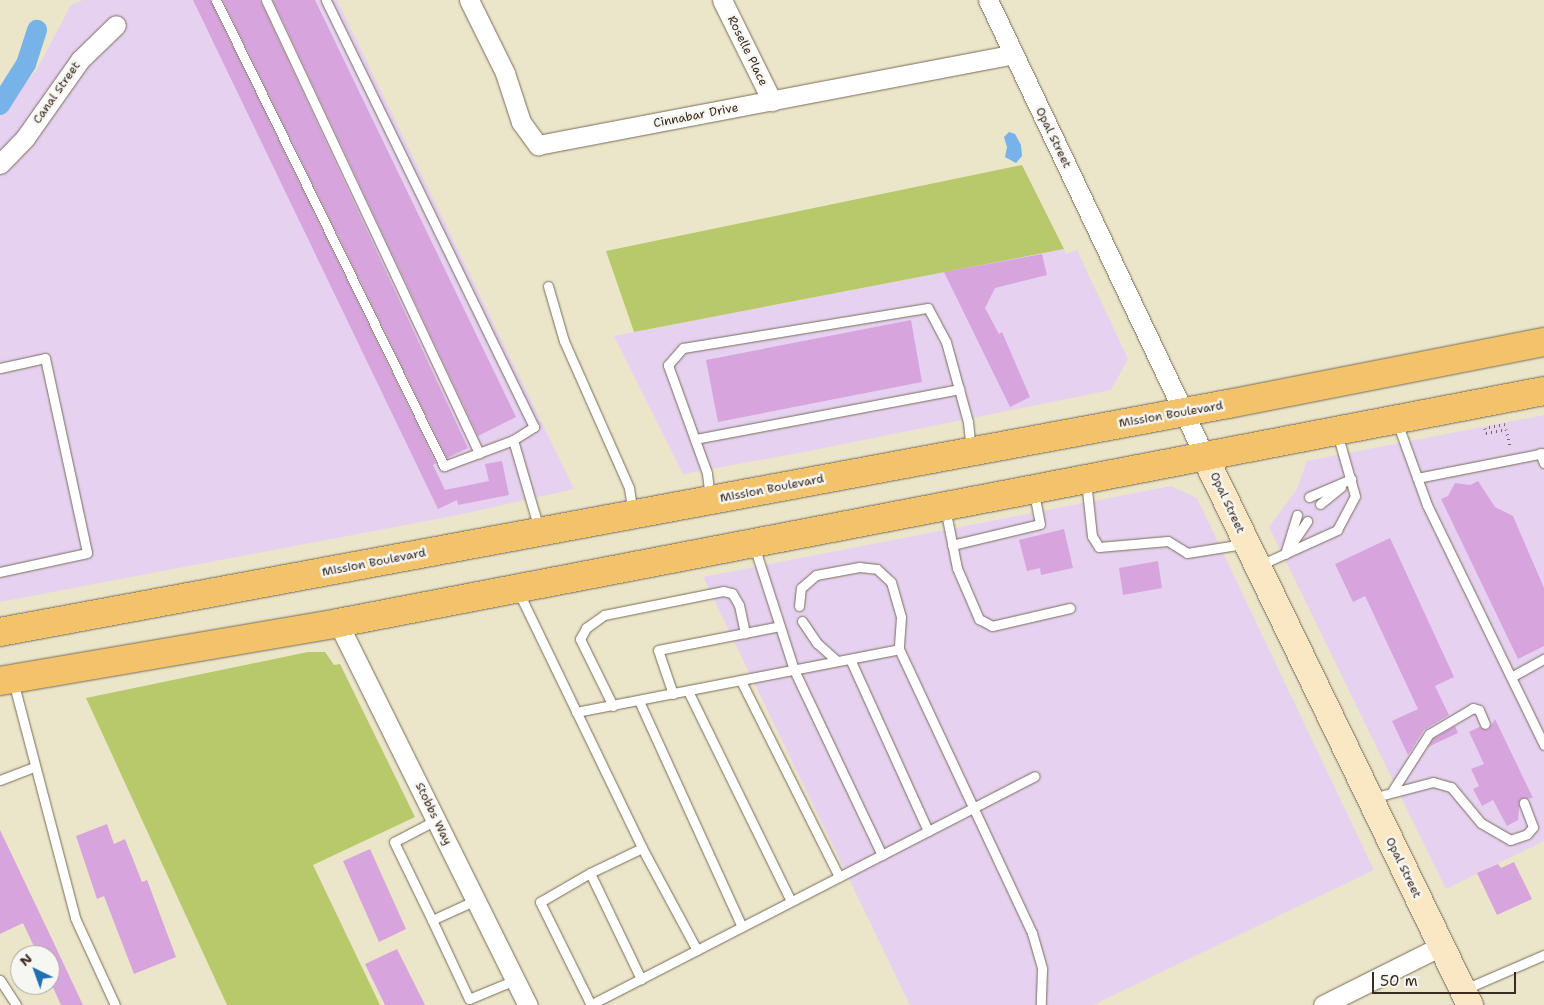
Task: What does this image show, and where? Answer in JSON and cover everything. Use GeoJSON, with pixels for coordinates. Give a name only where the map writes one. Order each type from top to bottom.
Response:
{"type":"FeatureCollection","features":[{"type":"Feature","properties":{"kind":"main road","name":"Mission Boulevard"},"geometry":{"type":"LineString","coordinates":[[0,630],[971,452],[1544,342]]}},
{"type":"Feature","properties":{"kind":"main road"},"geometry":{"type":"LineString","coordinates":[[6,680],[338,623],[1544,391]]}},
{"type":"Feature","properties":{"kind":"street","name":"Cinnabar Drive"},"geometry":{"type":"LineString","coordinates":[[469,0],[505,74],[521,122],[538,145],[1013,54]]}},
{"type":"Feature","properties":{"kind":"street","name":"Roselle Place"},"geometry":{"type":"LineString","coordinates":[[722,0],[772,101]]}},
{"type":"Feature","properties":{"kind":"street","name":"Opal Street"},"geometry":{"type":"LineString","coordinates":[[988,0],[1257,566],[1381,794],[1441,946],[1466,998]]}},
{"type":"Feature","properties":{"kind":"street","name":"Canal Street"},"geometry":{"type":"LineString","coordinates":[[0,164],[25,138],[80,60],[116,25]]}},
{"type":"Feature","properties":{"kind":"street","name":"Stobbs Way"},"geometry":{"type":"LineString","coordinates":[[338,623],[528,1005]]}},
{"type":"Feature","properties":{"kind":"street"},"geometry":{"type":"LineString","coordinates":[[1323,1005],[1441,946]]}},
{"type":"Feature","properties":{"kind":"lane"},"geometry":{"type":"LineString","coordinates":[[216,0],[444,466],[513,440],[534,427],[326,0]]}},
{"type":"Feature","properties":{"kind":"lane"},"geometry":{"type":"LineString","coordinates":[[266,0],[479,453]]}},
{"type":"Feature","properties":{"kind":"lane"},"geometry":{"type":"LineString","coordinates":[[548,286],[564,341],[629,488],[633,515]]}},
{"type":"Feature","properties":{"kind":"lane"},"geometry":{"type":"LineString","coordinates":[[710,500],[707,473],[668,365],[684,348],[928,308],[946,342],[968,422],[971,452]]}},
{"type":"Feature","properties":{"kind":"lane"},"geometry":{"type":"LineString","coordinates":[[0,368],[44,358],[88,553],[0,572]]}},
{"type":"Feature","properties":{"kind":"lane"},"geometry":{"type":"LineString","coordinates":[[695,439],[959,389]]}},
{"type":"Feature","properties":{"kind":"lane"},"geometry":{"type":"LineString","coordinates":[[1396,419],[1427,505],[1544,745]]}},
{"type":"Feature","properties":{"kind":"lane"},"geometry":{"type":"LineString","coordinates":[[1257,566],[1337,530],[1355,496],[1336,431]]}},
{"type":"Feature","properties":{"kind":"lane"},"geometry":{"type":"LineString","coordinates":[[513,440],[540,532]]}},
{"type":"Feature","properties":{"kind":"lane"},"geometry":{"type":"LineString","coordinates":[[1417,478],[1542,453],[1544,463]]}},
{"type":"Feature","properties":{"kind":"lane"},"geometry":{"type":"LineString","coordinates":[[1086,479],[1092,536],[1100,547],[1168,540],[1187,553],[1246,543]]}},
{"type":"Feature","properties":{"kind":"lane"},"geometry":{"type":"LineString","coordinates":[[1309,497],[1351,480]]}},
{"type":"Feature","properties":{"kind":"lane"},"geometry":{"type":"LineString","coordinates":[[1320,504],[1351,480]]}},
{"type":"Feature","properties":{"kind":"lane"},"geometry":{"type":"LineString","coordinates":[[952,545],[1040,524],[1034,490]]}},
{"type":"Feature","properties":{"kind":"lane"},"geometry":{"type":"LineString","coordinates":[[945,507],[957,568],[979,619],[992,626],[1070,608]]}},
{"type":"Feature","properties":{"kind":"lane"},"geometry":{"type":"LineString","coordinates":[[1285,554],[1297,515]]}},
{"type":"Feature","properties":{"kind":"lane"},"geometry":{"type":"LineString","coordinates":[[1285,554],[1307,521]]}},
{"type":"Feature","properties":{"kind":"lane"},"geometry":{"type":"LineString","coordinates":[[753,544],[794,670],[882,855]]}},
{"type":"Feature","properties":{"kind":"lane"},"geometry":{"type":"LineString","coordinates":[[799,606],[801,588],[816,575],[859,567],[877,569],[891,582],[901,617],[898,649],[1032,933],[1042,969],[1041,1005]]}},
{"type":"Feature","properties":{"kind":"lane"},"geometry":{"type":"LineString","coordinates":[[517,589],[642,848],[697,950]]}},
{"type":"Feature","properties":{"kind":"lane"},"geometry":{"type":"LineString","coordinates":[[613,706],[580,639],[586,628],[604,615],[723,591],[732,593],[739,605],[745,633]]}},
{"type":"Feature","properties":{"kind":"lane"},"geometry":{"type":"LineString","coordinates":[[802,621],[817,643],[837,661]]}},
{"type":"Feature","properties":{"kind":"lane"},"geometry":{"type":"LineString","coordinates":[[673,694],[658,650],[780,626]]}},
{"type":"Feature","properties":{"kind":"lane"},"geometry":{"type":"LineString","coordinates":[[576,712],[898,649]]}},
{"type":"Feature","properties":{"kind":"lane"},"geometry":{"type":"LineString","coordinates":[[850,659],[928,831]]}},
{"type":"Feature","properties":{"kind":"lane"},"geometry":{"type":"LineString","coordinates":[[1511,677],[1544,659]]}},
{"type":"Feature","properties":{"kind":"lane"},"geometry":{"type":"LineString","coordinates":[[6,680],[34,767],[75,918],[116,1005]]}},
{"type":"Feature","properties":{"kind":"lane"},"geometry":{"type":"LineString","coordinates":[[741,681],[839,877]]}},
{"type":"Feature","properties":{"kind":"lane"},"geometry":{"type":"LineString","coordinates":[[688,691],[791,901]]}},
{"type":"Feature","properties":{"kind":"lane"},"geometry":{"type":"LineString","coordinates":[[639,701],[742,926]]}},
{"type":"Feature","properties":{"kind":"lane"},"geometry":{"type":"LineString","coordinates":[[1381,794],[1429,734],[1473,708],[1478,710],[1485,724]]}},
{"type":"Feature","properties":{"kind":"lane"},"geometry":{"type":"LineString","coordinates":[[0,780],[34,767]]}},
{"type":"Feature","properties":{"kind":"lane"},"geometry":{"type":"LineString","coordinates":[[642,848],[590,873],[540,902],[591,1005],[1035,776]]}},
{"type":"Feature","properties":{"kind":"lane"},"geometry":{"type":"LineString","coordinates":[[1381,794],[1433,782],[1452,788],[1481,823],[1510,840],[1527,834],[1533,827],[1524,803]]}},
{"type":"Feature","properties":{"kind":"lane"},"geometry":{"type":"LineString","coordinates":[[436,820],[394,842],[470,1002],[515,980]]}},
{"type":"Feature","properties":{"kind":"lane"},"geometry":{"type":"LineString","coordinates":[[590,873],[641,979]]}},
{"type":"Feature","properties":{"kind":"lane"},"geometry":{"type":"LineString","coordinates":[[432,920],[476,900]]}},
{"type":"Feature","properties":{"kind":"lane"},"geometry":{"type":"LineString","coordinates":[[1466,998],[1544,955]]}},
{"type":"Feature","properties":{"kind":"lane"},"geometry":{"type":"LineString","coordinates":[[0,980],[16,1005]]}},
{"type":"Feature","properties":{"kind":"path"},"geometry":{"type":"LineString","coordinates":[[1504,418],[1505,424],[1485,428],[1486,433],[1506,429],[1512,459]]}},
{"type":"Feature","properties":{"kind":"shaded area"},"geometry":{"type":"Polygon","coordinates":[[[83,0],[337,0],[574,489],[458,515],[0,602],[0,112],[36,71],[71,5],[83,0]]]}},
{"type":"Feature","properties":{"kind":"shaded area"},"geometry":{"type":"Polygon","coordinates":[[[1064,249],[1066,254],[1077,250],[1128,359],[1111,390],[804,452],[683,474],[614,336],[1064,249]]]}},
{"type":"Feature","properties":{"kind":"shaded area"},"geometry":{"type":"Polygon","coordinates":[[[1544,415],[1544,841],[1446,889],[1269,527],[1297,489],[1307,461],[1544,415]]]}},
{"type":"Feature","properties":{"kind":"shaded area"},"geometry":{"type":"Polygon","coordinates":[[[1171,486],[1197,498],[1374,870],[1093,1005],[910,1005],[703,577],[1171,486]]]}},
{"type":"Feature","properties":{"kind":"green space"},"geometry":{"type":"Polygon","coordinates":[[[1022,165],[1064,249],[634,332],[606,251],[1022,165]]]}},
{"type":"Feature","properties":{"kind":"green space"},"geometry":{"type":"Polygon","coordinates":[[[308,652],[325,652],[334,665],[340,664],[415,817],[313,865],[380,1005],[227,1005],[86,698],[308,652]]]}},
{"type":"Feature","properties":{"kind":"water"},"geometry":{"type":"Polygon","coordinates":[[[1009,132],[1015,134],[1021,145],[1022,156],[1016,163],[1005,157],[1007,147],[1004,137],[1009,132]]]}},
{"type":"Feature","properties":{"kind":"building"},"geometry":{"type":"Polygon","coordinates":[[[193,0],[210,0],[436,463],[433,465],[445,490],[489,481],[485,464],[502,461],[509,495],[458,505],[457,500],[438,509],[193,0]]]}},
{"type":"Feature","properties":{"kind":"building"},"geometry":{"type":"Polygon","coordinates":[[[223,0],[260,0],[468,448],[447,458],[223,0]]]}},
{"type":"Feature","properties":{"kind":"building"},"geometry":{"type":"Polygon","coordinates":[[[273,0],[315,0],[516,417],[478,436],[273,0]]]}},
{"type":"Feature","properties":{"kind":"building"},"geometry":{"type":"Polygon","coordinates":[[[1042,254],[1047,275],[995,288],[985,308],[999,334],[1002,332],[1030,397],[1010,407],[944,272],[1042,254]]]}},
{"type":"Feature","properties":{"kind":"building"},"geometry":{"type":"Polygon","coordinates":[[[911,320],[922,382],[718,422],[706,360],[911,320]]]}},
{"type":"Feature","properties":{"kind":"building"},"geometry":{"type":"Polygon","coordinates":[[[1478,481],[1495,507],[1513,516],[1544,588],[1544,646],[1518,659],[1441,499],[1448,496],[1455,483],[1470,485],[1478,481]]]}},
{"type":"Feature","properties":{"kind":"building"},"geometry":{"type":"Polygon","coordinates":[[[1064,529],[1073,568],[1041,575],[1040,568],[1027,571],[1019,540],[1064,529]]]}},
{"type":"Feature","properties":{"kind":"building"},"geometry":{"type":"Polygon","coordinates":[[[1390,538],[1454,677],[1435,686],[1449,715],[1424,730],[1408,755],[1392,721],[1418,709],[1365,596],[1353,602],[1335,564],[1390,538]]]}},
{"type":"Feature","properties":{"kind":"building"},"geometry":{"type":"Polygon","coordinates":[[[1158,561],[1162,588],[1123,595],[1119,568],[1158,561]]]}},
{"type":"Feature","properties":{"kind":"building"},"geometry":{"type":"Polygon","coordinates":[[[1495,719],[1533,798],[1520,799],[1518,820],[1507,826],[1493,800],[1482,806],[1473,789],[1479,786],[1471,769],[1484,764],[1469,732],[1479,727],[1488,730],[1495,719]]]}},
{"type":"Feature","properties":{"kind":"building"},"geometry":{"type":"Polygon","coordinates":[[[1455,726],[1458,733],[1428,747],[1433,739],[1455,726]]]}},
{"type":"Feature","properties":{"kind":"building"},"geometry":{"type":"Polygon","coordinates":[[[107,824],[114,844],[125,839],[142,882],[147,880],[176,957],[134,974],[104,896],[97,899],[76,836],[107,824]]]}},
{"type":"Feature","properties":{"kind":"building"},"geometry":{"type":"Polygon","coordinates":[[[0,830],[55,945],[33,945],[23,923],[0,934],[0,830]]]}},
{"type":"Feature","properties":{"kind":"building"},"geometry":{"type":"Polygon","coordinates":[[[370,849],[406,929],[379,942],[343,861],[370,849]]]}},
{"type":"Feature","properties":{"kind":"building"},"geometry":{"type":"Polygon","coordinates":[[[1514,862],[1532,899],[1497,915],[1477,873],[1498,864],[1501,868],[1514,862]]]}},
{"type":"Feature","properties":{"kind":"building"},"geometry":{"type":"Polygon","coordinates":[[[397,949],[425,1005],[385,1005],[365,964],[397,949]]]}},
{"type":"Feature","properties":{"kind":"building"},"geometry":{"type":"Polygon","coordinates":[[[60,957],[83,1005],[61,1005],[56,995],[60,995],[60,957]]]}},
{"type":"Feature","properties":{"kind":"waterway"},"geometry":{"type":"LineString","coordinates":[[0,105],[26,64],[37,30]]}}]}
